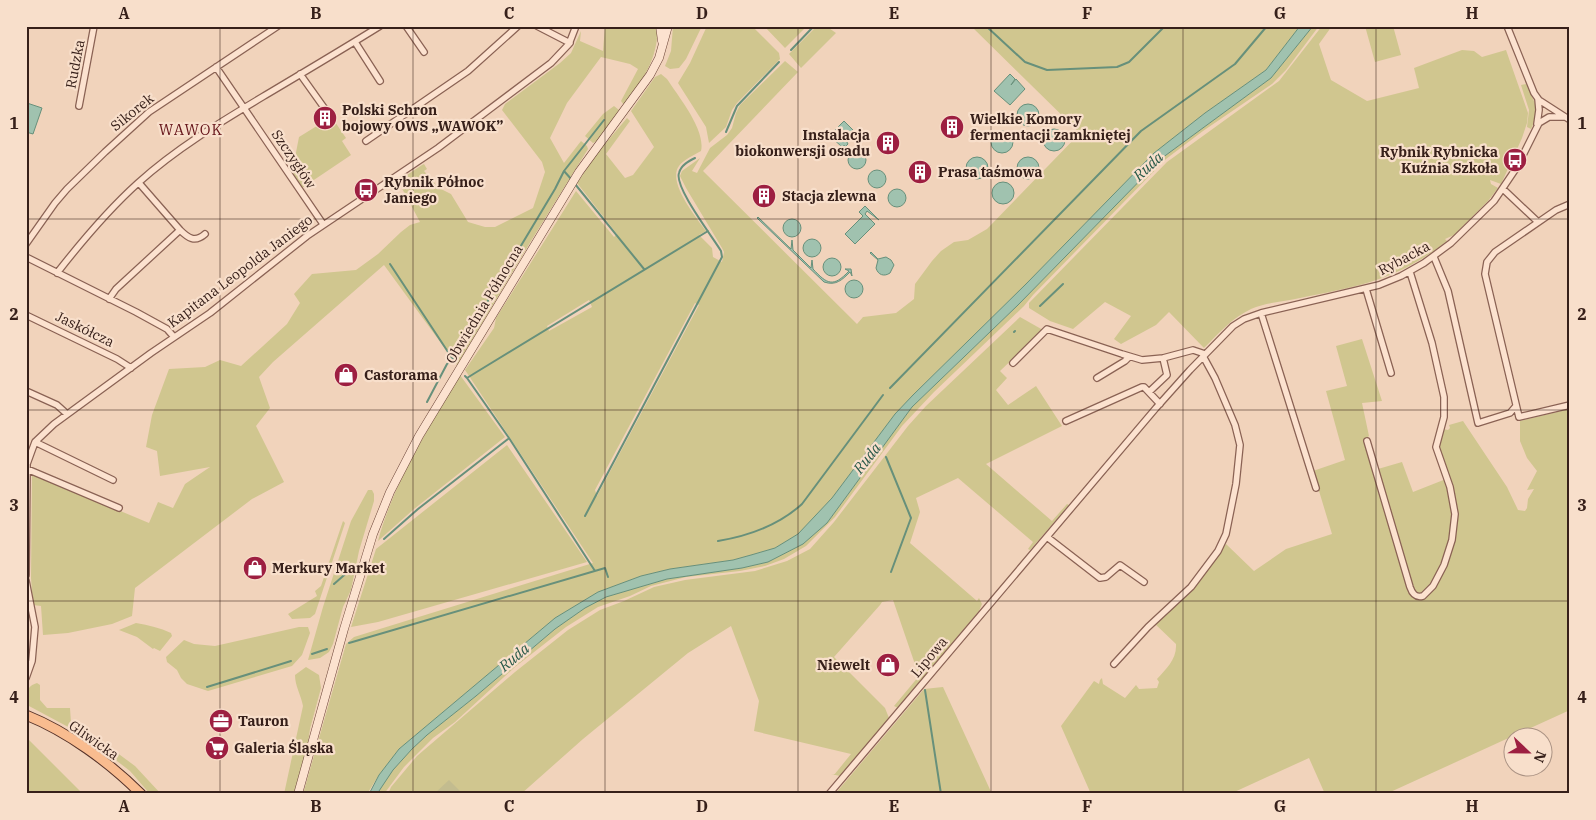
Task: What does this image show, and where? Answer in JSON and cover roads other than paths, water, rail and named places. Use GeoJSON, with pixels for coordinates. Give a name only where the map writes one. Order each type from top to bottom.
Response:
{"type":"FeatureCollection","features":[{"type":"Feature","properties":{"kind":"main road","name":"Obwiednia Północna"},"geometry":{"type":"LineString","coordinates":[[660,26],[662,45]]}},
{"type":"Feature","properties":{"kind":"main road","name":"Obwiednia Północna"},"geometry":{"type":"LineString","coordinates":[[298,794],[368,551],[380,514],[396,477],[418,436],[579,172],[650,75],[659,58],[668,26]]}},
{"type":"Feature","properties":{"kind":"main road","name":"Gliwicka"},"geometry":{"type":"LineString","coordinates":[[26,715],[60,732],[88,750],[124,777],[141,794]]}},
{"type":"Feature","properties":{"kind":"street","name":"Rudzka"},"geometry":{"type":"LineString","coordinates":[[79,106],[94,26]]}},
{"type":"Feature","properties":{"kind":"street","name":"Sikorek"},"geometry":{"type":"LineString","coordinates":[[26,244],[67,189],[114,143],[153,109],[278,26]]}},
{"type":"Feature","properties":{"kind":"street"},"geometry":{"type":"LineString","coordinates":[[57,273],[98,223],[138,183],[184,146],[244,107],[380,26]]}},
{"type":"Feature","properties":{"kind":"street"},"geometry":{"type":"LineString","coordinates":[[406,26],[424,52]]}},
{"type":"Feature","properties":{"kind":"street"},"geometry":{"type":"LineString","coordinates":[[366,141],[468,71],[518,26]]}},
{"type":"Feature","properties":{"kind":"street"},"geometry":{"type":"LineString","coordinates":[[537,26],[570,43]]}},
{"type":"Feature","properties":{"kind":"street","name":"Kapitana Leopolda Janiego"},"geometry":{"type":"LineString","coordinates":[[26,575],[27,469],[35,442],[43,432],[214,309],[323,224],[438,148],[555,60],[570,43],[576,26]]}},
{"type":"Feature","properties":{"kind":"street"},"geometry":{"type":"LineString","coordinates":[[1507,26],[1528,82],[1538,99],[1567,119]]}},
{"type":"Feature","properties":{"kind":"street"},"geometry":{"type":"LineString","coordinates":[[354,42],[380,81]]}},
{"type":"Feature","properties":{"kind":"street","name":"Szczygłów"},"geometry":{"type":"LineString","coordinates":[[216,67],[323,224]]}},
{"type":"Feature","properties":{"kind":"street"},"geometry":{"type":"LineString","coordinates":[[300,74],[330,116]]}},
{"type":"Feature","properties":{"kind":"street","name":"Rybacka"},"geometry":{"type":"LineString","coordinates":[[1204,355],[1236,323],[1247,317],[1388,282],[1410,272],[1434,257],[1462,234],[1492,204],[1503,189],[1520,162],[1537,125],[1538,99]]}},
{"type":"Feature","properties":{"kind":"street"},"geometry":{"type":"LineString","coordinates":[[1537,125],[1549,117],[1567,119]]}},
{"type":"Feature","properties":{"kind":"street"},"geometry":{"type":"LineString","coordinates":[[138,183],[189,238],[196,240],[205,234]]}},
{"type":"Feature","properties":{"kind":"street"},"geometry":{"type":"LineString","coordinates":[[1503,189],[1538,222]]}},
{"type":"Feature","properties":{"kind":"street"},"geometry":{"type":"LineString","coordinates":[[1570,204],[1556,210],[1495,252],[1485,268],[1485,280],[1519,417],[1570,405]]}},
{"type":"Feature","properties":{"kind":"street"},"geometry":{"type":"LineString","coordinates":[[109,298],[116,289],[180,230]]}},
{"type":"Feature","properties":{"kind":"street"},"geometry":{"type":"LineString","coordinates":[[26,257],[167,329],[174,337]]}},
{"type":"Feature","properties":{"kind":"street"},"geometry":{"type":"LineString","coordinates":[[1434,257],[1448,291],[1478,423],[1510,413],[1516,406]]}},
{"type":"Feature","properties":{"kind":"street"},"geometry":{"type":"LineString","coordinates":[[1367,441],[1410,587],[1418,597],[1423,596],[1433,586],[1444,565],[1452,540],[1455,514],[1450,486],[1436,447],[1444,417],[1444,397],[1432,343],[1410,272]]}},
{"type":"Feature","properties":{"kind":"street"},"geometry":{"type":"LineString","coordinates":[[1366,289],[1391,373]]}},
{"type":"Feature","properties":{"kind":"street"},"geometry":{"type":"LineString","coordinates":[[1261,313],[1316,488]]}},
{"type":"Feature","properties":{"kind":"street","name":"Jaskółcza"},"geometry":{"type":"LineString","coordinates":[[26,315],[110,355],[131,368]]}},
{"type":"Feature","properties":{"kind":"street"},"geometry":{"type":"LineString","coordinates":[[1013,363],[1047,329],[1129,356],[1147,360],[1164,358],[1192,350],[1204,355],[1236,425],[1240,445],[1236,484],[1223,545],[1191,587],[1114,664]]}},
{"type":"Feature","properties":{"kind":"street","name":"Lipowa"},"geometry":{"type":"LineString","coordinates":[[829,794],[1160,404],[1204,355]]}},
{"type":"Feature","properties":{"kind":"street"},"geometry":{"type":"LineString","coordinates":[[1097,378],[1125,361],[1129,356]]}},
{"type":"Feature","properties":{"kind":"street"},"geometry":{"type":"LineString","coordinates":[[1148,392],[1167,375],[1164,358]]}},
{"type":"Feature","properties":{"kind":"street"},"geometry":{"type":"LineString","coordinates":[[1066,421],[1142,387],[1160,404]]}},
{"type":"Feature","properties":{"kind":"street"},"geometry":{"type":"LineString","coordinates":[[26,391],[57,405],[67,414]]}},
{"type":"Feature","properties":{"kind":"street"},"geometry":{"type":"LineString","coordinates":[[35,442],[113,480]]}},
{"type":"Feature","properties":{"kind":"street"},"geometry":{"type":"LineString","coordinates":[[27,469],[119,508]]}},
{"type":"Feature","properties":{"kind":"street"},"geometry":{"type":"LineString","coordinates":[[1047,537],[1100,578],[1106,577],[1120,565],[1144,582]]}},
{"type":"Feature","properties":{"kind":"street"},"geometry":{"type":"LineString","coordinates":[[26,582],[34,627],[32,662],[26,678]]}},
{"type":"Feature","properties":{"kind":"water","name":"Ruda"},"geometry":{"type":"Polygon","coordinates":[[[1300,26],[1313,26],[1271,78],[1162,158],[1018,305],[912,407],[827,523],[803,544],[768,562],[742,568],[667,579],[606,597],[585,608],[555,629],[427,735],[393,770],[377,794],[369,794],[379,775],[399,749],[555,618],[598,592],[641,576],[670,569],[733,560],[775,548],[798,534],[832,498],[895,414],[913,395],[1026,284],[1154,153],[1205,113],[1266,70],[1300,26]]]}},
{"type":"Feature","properties":{"kind":"water"},"geometry":{"type":"Polygon","coordinates":[[[1010,74],[1015,79],[1011,85],[1016,79],[1025,89],[1010,105],[994,91],[1010,74]]]}},
{"type":"Feature","properties":{"kind":"water"},"geometry":{"type":"Polygon","coordinates":[[[27,103],[42,108],[33,134],[26,132],[27,103]]]}},
{"type":"Feature","properties":{"kind":"water"},"geometry":{"type":"Polygon","coordinates":[[[1028,104],[1036,107],[1039,115],[1036,123],[1028,126],[1020,123],[1017,115],[1020,107],[1028,104]]]}},
{"type":"Feature","properties":{"kind":"water"},"geometry":{"type":"Polygon","coordinates":[[[844,121],[856,133],[853,139],[851,137],[850,139],[838,127],[844,121]]]}},
{"type":"Feature","properties":{"kind":"water"},"geometry":{"type":"Polygon","coordinates":[[[836,129],[848,141],[845,147],[844,145],[842,147],[830,136],[836,129]]]}},
{"type":"Feature","properties":{"kind":"water"},"geometry":{"type":"Polygon","coordinates":[[[1054,129],[1062,132],[1065,140],[1062,148],[1054,151],[1046,148],[1043,140],[1046,132],[1054,129]]]}},
{"type":"Feature","properties":{"kind":"water"},"geometry":{"type":"Polygon","coordinates":[[[1002,131],[1010,134],[1013,142],[1010,150],[1002,153],[994,150],[991,142],[994,134],[1002,131]]]}},
{"type":"Feature","properties":{"kind":"water"},"geometry":{"type":"Polygon","coordinates":[[[857,151],[863,154],[866,160],[863,166],[857,169],[851,166],[848,160],[851,154],[857,151]]]}},
{"type":"Feature","properties":{"kind":"water"},"geometry":{"type":"Polygon","coordinates":[[[977,157],[985,160],[988,168],[985,176],[977,179],[969,176],[966,168],[969,160],[977,157]]]}},
{"type":"Feature","properties":{"kind":"water"},"geometry":{"type":"Polygon","coordinates":[[[1028,157],[1036,160],[1039,168],[1036,176],[1028,179],[1020,176],[1017,168],[1020,160],[1028,157]]]}},
{"type":"Feature","properties":{"kind":"water"},"geometry":{"type":"Polygon","coordinates":[[[877,170],[883,173],[886,179],[883,185],[877,188],[871,185],[868,179],[871,173],[877,170]]]}},
{"type":"Feature","properties":{"kind":"water"},"geometry":{"type":"Polygon","coordinates":[[[1003,182],[1011,185],[1014,193],[1011,201],[1003,204],[995,201],[992,193],[995,185],[1003,182]]]}},
{"type":"Feature","properties":{"kind":"water"},"geometry":{"type":"Polygon","coordinates":[[[897,189],[903,192],[906,198],[903,204],[897,207],[891,204],[888,198],[891,192],[897,189]]]}},
{"type":"Feature","properties":{"kind":"water"},"geometry":{"type":"Polygon","coordinates":[[[865,206],[879,220],[867,211],[865,214],[875,224],[855,244],[845,234],[863,216],[859,212],[865,206]]]}},
{"type":"Feature","properties":{"kind":"water"},"geometry":{"type":"Polygon","coordinates":[[[758,217],[791,249],[792,240],[793,250],[811,268],[812,260],[813,269],[826,281],[834,282],[839,280],[849,271],[845,269],[851,269],[852,276],[850,272],[835,283],[824,282],[758,217]]]}},
{"type":"Feature","properties":{"kind":"water"},"geometry":{"type":"Polygon","coordinates":[[[792,219],[798,222],[801,228],[798,234],[792,237],[786,234],[783,228],[786,222],[792,219]]]}},
{"type":"Feature","properties":{"kind":"water"},"geometry":{"type":"Polygon","coordinates":[[[812,239],[818,242],[821,248],[818,254],[812,257],[806,254],[803,248],[806,242],[812,239]]]}},
{"type":"Feature","properties":{"kind":"water"},"geometry":{"type":"Polygon","coordinates":[[[871,252],[878,259],[886,257],[891,260],[894,265],[890,273],[883,275],[878,272],[876,268],[878,260],[871,252]]]}},
{"type":"Feature","properties":{"kind":"water"},"geometry":{"type":"Polygon","coordinates":[[[832,258],[838,261],[841,267],[838,273],[832,276],[826,273],[823,267],[826,261],[832,258]]]}},
{"type":"Feature","properties":{"kind":"water"},"geometry":{"type":"Polygon","coordinates":[[[854,280],[860,283],[863,289],[860,295],[854,298],[848,295],[845,289],[848,283],[854,280]]]}},
{"type":"Feature","properties":{"kind":"waterway"},"geometry":{"type":"LineString","coordinates":[[791,50],[814,26]]}},
{"type":"Feature","properties":{"kind":"waterway"},"geometry":{"type":"LineString","coordinates":[[986,26],[1025,62],[1047,70],[1117,67],[1129,62],[1165,26]]}},
{"type":"Feature","properties":{"kind":"waterway"},"geometry":{"type":"LineString","coordinates":[[890,388],[1141,131],[1235,64],[1267,26]]}},
{"type":"Feature","properties":{"kind":"waterway"},"geometry":{"type":"LineString","coordinates":[[726,132],[737,106],[779,62]]}},
{"type":"Feature","properties":{"kind":"waterway"},"geometry":{"type":"LineString","coordinates":[[427,402],[447,364],[453,359],[564,171],[604,120]]}},
{"type":"Feature","properties":{"kind":"waterway"},"geometry":{"type":"LineString","coordinates":[[585,516],[722,257],[721,251],[695,212],[679,180],[679,173],[682,168],[695,158]]}},
{"type":"Feature","properties":{"kind":"waterway"},"geometry":{"type":"LineString","coordinates":[[564,171],[572,180]]}},
{"type":"Feature","properties":{"kind":"waterway"},"geometry":{"type":"LineString","coordinates":[[575,184],[644,269]]}},
{"type":"Feature","properties":{"kind":"waterway"},"geometry":{"type":"LineString","coordinates":[[465,376],[467,378],[708,231]]}},
{"type":"Feature","properties":{"kind":"waterway"},"geometry":{"type":"LineString","coordinates":[[390,264],[454,361]]}},
{"type":"Feature","properties":{"kind":"waterway"},"geometry":{"type":"LineString","coordinates":[[1040,306],[1063,284]]}},
{"type":"Feature","properties":{"kind":"waterway"},"geometry":{"type":"LineString","coordinates":[[467,378],[509,438],[595,571]]}},
{"type":"Feature","properties":{"kind":"waterway"},"geometry":{"type":"LineString","coordinates":[[718,541],[741,536],[773,524],[802,504],[883,395]]}},
{"type":"Feature","properties":{"kind":"waterway"},"geometry":{"type":"LineString","coordinates":[[384,539],[418,509],[508,439]]}},
{"type":"Feature","properties":{"kind":"waterway","name":"Ruda"},"geometry":{"type":"LineString","coordinates":[[886,457],[911,518],[891,572]]}},
{"type":"Feature","properties":{"kind":"waterway"},"geometry":{"type":"LineString","coordinates":[[349,643],[605,568],[608,577]]}},
{"type":"Feature","properties":{"kind":"waterway"},"geometry":{"type":"LineString","coordinates":[[334,584],[350,570]]}},
{"type":"Feature","properties":{"kind":"waterway"},"geometry":{"type":"LineString","coordinates":[[312,654],[327,649]]}},
{"type":"Feature","properties":{"kind":"waterway"},"geometry":{"type":"LineString","coordinates":[[207,687],[291,661]]}},
{"type":"Feature","properties":{"kind":"waterway"},"geometry":{"type":"LineString","coordinates":[[925,690],[941,794]]}},
{"type":"Feature","properties":{"kind":"place","name":"Polski Schron bojowy OWS „WAWOK”"},"geometry":{"type":"Point","coordinates":[325,118]}},
{"type":"Feature","properties":{"kind":"place","name":"Wielkie Komory fermentacji zamkniętej"},"geometry":{"type":"Point","coordinates":[952,127]}},
{"type":"Feature","properties":{"kind":"place","name":"Instalacja biokonwersji osadu"},"geometry":{"type":"Point","coordinates":[888,143]}},
{"type":"Feature","properties":{"kind":"place","name":"Rybnik Rybnicka Kuźnia Szkoła"},"geometry":{"type":"Point","coordinates":[1515,160]}},
{"type":"Feature","properties":{"kind":"place","name":"Prasa taśmowa"},"geometry":{"type":"Point","coordinates":[920,172]}},
{"type":"Feature","properties":{"kind":"place","name":"Rybnik Północ Janiego"},"geometry":{"type":"Point","coordinates":[366,190]}},
{"type":"Feature","properties":{"kind":"place","name":"Stacja zlewna"},"geometry":{"type":"Point","coordinates":[764,196]}},
{"type":"Feature","properties":{"kind":"place","name":"Castorama"},"geometry":{"type":"Point","coordinates":[346,375]}},
{"type":"Feature","properties":{"kind":"place","name":"Merkury Market"},"geometry":{"type":"Point","coordinates":[255,568]}},
{"type":"Feature","properties":{"kind":"place","name":"Niewelt"},"geometry":{"type":"Point","coordinates":[888,665]}},
{"type":"Feature","properties":{"kind":"place","name":"Tauron"},"geometry":{"type":"Point","coordinates":[221,721]}},
{"type":"Feature","properties":{"kind":"place","name":"Galeria Śląska"},"geometry":{"type":"Point","coordinates":[217,748]}},
{"type":"Feature","properties":{"kind":"district","name":"WAWOK"},"geometry":{"type":"Point","coordinates":[191,129]}}]}
